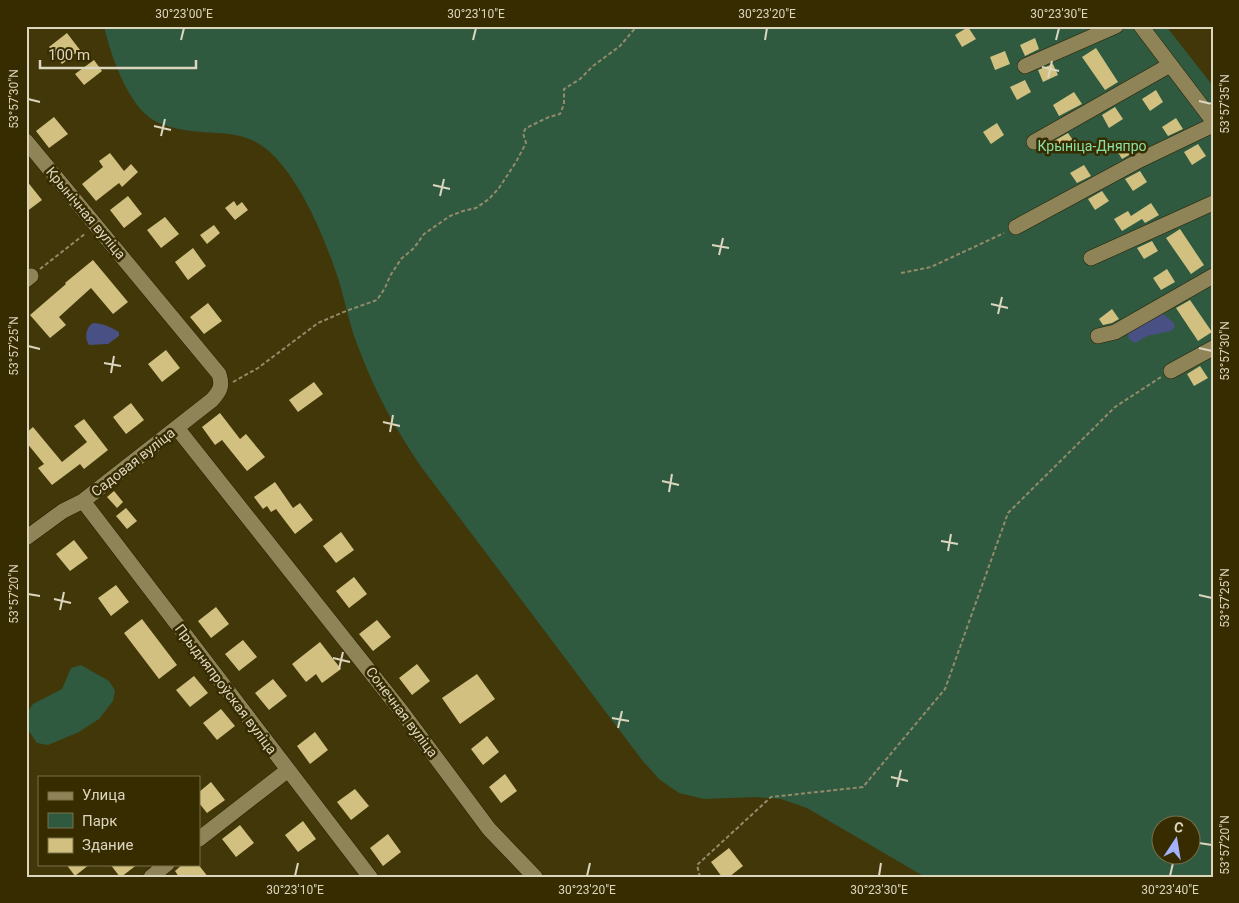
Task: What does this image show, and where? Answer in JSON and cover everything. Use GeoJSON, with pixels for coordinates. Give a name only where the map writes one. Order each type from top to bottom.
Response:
{"type":"FeatureCollection","features":[{"type":"Feature","properties":{"kind":"street"},"geometry":{"type":"LineString","coordinates":[[1025,66],[1116,26]]}},
{"type":"Feature","properties":{"kind":"street"},"geometry":{"type":"LineString","coordinates":[[1016,227],[1213,123],[1141,26]]}},
{"type":"Feature","properties":{"kind":"street"},"geometry":{"type":"LineString","coordinates":[[1034,142],[1170,65]]}},
{"type":"Feature","properties":{"kind":"street","name":"Крынічная вуліца"},"geometry":{"type":"LineString","coordinates":[[26,141],[219,374],[222,383],[220,391]]}},
{"type":"Feature","properties":{"kind":"street"},"geometry":{"type":"LineString","coordinates":[[1091,258],[1213,203]]}},
{"type":"Feature","properties":{"kind":"street"},"geometry":{"type":"LineString","coordinates":[[1098,336],[1116,332],[1213,276]]}},
{"type":"Feature","properties":{"kind":"street"},"geometry":{"type":"LineString","coordinates":[[1171,371],[1213,348]]}},
{"type":"Feature","properties":{"kind":"street","name":"Садовая вуліца"},"geometry":{"type":"LineString","coordinates":[[26,538],[63,511],[83,501],[212,400],[220,391]]}},
{"type":"Feature","properties":{"kind":"street","name":"Сонечная вуліца"},"geometry":{"type":"LineString","coordinates":[[177,428],[402,712],[489,829],[535,877]]}},
{"type":"Feature","properties":{"kind":"street","name":"Прыдняпроўская вуліца"},"geometry":{"type":"LineString","coordinates":[[83,501],[370,877]]}},
{"type":"Feature","properties":{"kind":"street"},"geometry":{"type":"LineString","coordinates":[[200,838],[288,770]]}},
{"type":"Feature","properties":{"kind":"street"},"geometry":{"type":"LineString","coordinates":[[151,877],[165,866]]}},
{"type":"Feature","properties":{"kind":"path"},"geometry":{"type":"LineString","coordinates":[[220,391],[258,368],[318,323],[377,300],[401,259],[414,248],[424,234],[450,216],[476,208],[489,199],[499,188],[526,143],[523,133],[526,128],[549,116],[560,114],[564,104],[564,89],[580,79],[593,66],[620,46],[637,26]]}},
{"type":"Feature","properties":{"kind":"path"},"geometry":{"type":"LineString","coordinates":[[28,278],[96,225]]}},
{"type":"Feature","properties":{"kind":"path"},"geometry":{"type":"LineString","coordinates":[[900,273],[931,267],[1016,227]]}},
{"type":"Feature","properties":{"kind":"path"},"geometry":{"type":"LineString","coordinates":[[700,877],[697,864],[771,797],[864,786],[945,689],[1008,513],[1115,407],[1171,371]]}},
{"type":"Feature","properties":{"kind":"green space","name":"Крыніца-Дняпро"},"geometry":{"type":"Polygon","coordinates":[[[104,26],[1166,26],[1213,86],[1213,877],[925,877],[807,808],[781,799],[755,797],[704,799],[679,793],[659,779],[642,760],[422,468],[402,438],[385,408],[357,344],[327,247],[312,214],[286,170],[264,147],[254,141],[233,134],[197,132],[173,128],[155,121],[137,105],[129,93],[111,51],[104,26]]]}},
{"type":"Feature","properties":{"kind":"green space"},"geometry":{"type":"Polygon","coordinates":[[[81,665],[109,681],[115,690],[113,701],[99,719],[79,732],[48,745],[37,743],[26,727],[27,713],[33,704],[62,689],[71,668],[81,665]]]}},
{"type":"Feature","properties":{"kind":"water"},"geometry":{"type":"Polygon","coordinates":[[[1162,313],[1174,323],[1174,328],[1171,331],[1147,336],[1135,343],[1129,339],[1130,329],[1162,313]]]}},
{"type":"Feature","properties":{"kind":"water"},"geometry":{"type":"Polygon","coordinates":[[[93,323],[113,328],[119,332],[119,336],[108,344],[89,345],[86,333],[93,323]]]}},
{"type":"Feature","properties":{"kind":"building"},"geometry":{"type":"Polygon","coordinates":[[[968,27],[976,39],[962,47],[955,35],[968,27]]]}},
{"type":"Feature","properties":{"kind":"building"},"geometry":{"type":"Polygon","coordinates":[[[67,33],[80,50],[62,64],[49,47],[67,33]]]}},
{"type":"Feature","properties":{"kind":"building"},"geometry":{"type":"Polygon","coordinates":[[[1035,38],[1039,49],[1025,56],[1020,45],[1035,38]]]}},
{"type":"Feature","properties":{"kind":"building"},"geometry":{"type":"Polygon","coordinates":[[[1096,48],[1118,82],[1105,90],[1082,57],[1096,48]]]}},
{"type":"Feature","properties":{"kind":"building"},"geometry":{"type":"Polygon","coordinates":[[[1005,51],[1010,64],[995,70],[990,57],[1005,51]]]}},
{"type":"Feature","properties":{"kind":"building"},"geometry":{"type":"Polygon","coordinates":[[[94,60],[102,71],[84,85],[75,74],[94,60]]]}},
{"type":"Feature","properties":{"kind":"building"},"geometry":{"type":"Polygon","coordinates":[[[1053,64],[1058,75],[1043,82],[1038,70],[1053,64]]]}},
{"type":"Feature","properties":{"kind":"building"},"geometry":{"type":"Polygon","coordinates":[[[1025,80],[1031,92],[1017,100],[1010,87],[1025,80]]]}},
{"type":"Feature","properties":{"kind":"building"},"geometry":{"type":"Polygon","coordinates":[[[1156,90],[1163,102],[1150,111],[1142,99],[1156,90]]]}},
{"type":"Feature","properties":{"kind":"building"},"geometry":{"type":"Polygon","coordinates":[[[1074,92],[1082,104],[1059,116],[1053,105],[1074,92]]]}},
{"type":"Feature","properties":{"kind":"building"},"geometry":{"type":"Polygon","coordinates":[[[1115,107],[1123,119],[1109,128],[1102,115],[1115,107]]]}},
{"type":"Feature","properties":{"kind":"building"},"geometry":{"type":"Polygon","coordinates":[[[54,117],[68,134],[49,148],[36,131],[54,117]]]}},
{"type":"Feature","properties":{"kind":"building"},"geometry":{"type":"Polygon","coordinates":[[[1176,118],[1183,129],[1168,136],[1162,127],[1176,118]]]}},
{"type":"Feature","properties":{"kind":"building"},"geometry":{"type":"Polygon","coordinates":[[[997,123],[1004,135],[991,144],[983,132],[997,123]]]}},
{"type":"Feature","properties":{"kind":"building"},"geometry":{"type":"Polygon","coordinates":[[[1068,133],[1075,143],[1061,152],[1054,141],[1068,133]]]}},
{"type":"Feature","properties":{"kind":"building"},"geometry":{"type":"Polygon","coordinates":[[[1129,140],[1136,151],[1122,159],[1116,149],[1129,140]]]}},
{"type":"Feature","properties":{"kind":"building"},"geometry":{"type":"Polygon","coordinates":[[[1198,144],[1206,156],[1192,165],[1184,152],[1198,144]]]}},
{"type":"Feature","properties":{"kind":"building"},"geometry":{"type":"Polygon","coordinates":[[[110,153],[124,171],[131,164],[138,172],[122,187],[119,183],[96,201],[82,184],[103,167],[99,161],[110,153]]]}},
{"type":"Feature","properties":{"kind":"building"},"geometry":{"type":"Polygon","coordinates":[[[1084,165],[1091,176],[1077,183],[1070,173],[1084,165]]]}},
{"type":"Feature","properties":{"kind":"building"},"geometry":{"type":"Polygon","coordinates":[[[1140,171],[1147,182],[1133,191],[1125,179],[1140,171]]]}},
{"type":"Feature","properties":{"kind":"building"},"geometry":{"type":"Polygon","coordinates":[[[26,180],[42,200],[26,212],[26,180]]]}},
{"type":"Feature","properties":{"kind":"building"},"geometry":{"type":"Polygon","coordinates":[[[1102,191],[1109,201],[1095,210],[1088,199],[1102,191]]]}},
{"type":"Feature","properties":{"kind":"building"},"geometry":{"type":"Polygon","coordinates":[[[128,196],[142,214],[124,228],[110,210],[128,196]]]}},
{"type":"Feature","properties":{"kind":"building"},"geometry":{"type":"Polygon","coordinates":[[[234,201],[237,206],[242,202],[248,210],[235,220],[225,208],[234,201]]]}},
{"type":"Feature","properties":{"kind":"building"},"geometry":{"type":"Polygon","coordinates":[[[1151,203],[1159,215],[1145,223],[1142,219],[1122,231],[1114,219],[1128,211],[1131,216],[1151,203]]]}},
{"type":"Feature","properties":{"kind":"building"},"geometry":{"type":"Polygon","coordinates":[[[165,217],[179,234],[161,248],[147,230],[165,217]]]}},
{"type":"Feature","properties":{"kind":"building"},"geometry":{"type":"Polygon","coordinates":[[[214,225],[220,233],[207,244],[200,235],[214,225]]]}},
{"type":"Feature","properties":{"kind":"building"},"geometry":{"type":"Polygon","coordinates":[[[1180,229],[1204,265],[1191,274],[1166,238],[1180,229]]]}},
{"type":"Feature","properties":{"kind":"building"},"geometry":{"type":"Polygon","coordinates":[[[1152,241],[1158,251],[1144,259],[1137,248],[1152,241]]]}},
{"type":"Feature","properties":{"kind":"building"},"geometry":{"type":"Polygon","coordinates":[[[193,248],[206,266],[188,280],[175,262],[193,248]]]}},
{"type":"Feature","properties":{"kind":"building"},"geometry":{"type":"Polygon","coordinates":[[[93,260],[128,302],[113,314],[91,288],[59,317],[66,325],[50,338],[30,315],[93,260]]]}},
{"type":"Feature","properties":{"kind":"building"},"geometry":{"type":"Polygon","coordinates":[[[1167,269],[1175,282],[1161,290],[1153,278],[1167,269]]]}},
{"type":"Feature","properties":{"kind":"building"},"geometry":{"type":"Polygon","coordinates":[[[1190,300],[1212,332],[1198,341],[1176,308],[1190,300]]]}},
{"type":"Feature","properties":{"kind":"building"},"geometry":{"type":"Polygon","coordinates":[[[208,303],[222,321],[204,334],[190,317],[208,303]]]}},
{"type":"Feature","properties":{"kind":"building"},"geometry":{"type":"Polygon","coordinates":[[[1112,309],[1119,319],[1103,325],[1099,319],[1112,309]]]}},
{"type":"Feature","properties":{"kind":"building"},"geometry":{"type":"Polygon","coordinates":[[[166,350],[180,368],[162,382],[148,364],[166,350]]]}},
{"type":"Feature","properties":{"kind":"building"},"geometry":{"type":"Polygon","coordinates":[[[1200,366],[1208,378],[1194,386],[1187,374],[1200,366]]]}},
{"type":"Feature","properties":{"kind":"building"},"geometry":{"type":"Polygon","coordinates":[[[314,382],[323,394],[298,412],[289,400],[314,382]]]}},
{"type":"Feature","properties":{"kind":"building"},"geometry":{"type":"Polygon","coordinates":[[[131,403],[144,420],[126,434],[113,417],[131,403]]]}},
{"type":"Feature","properties":{"kind":"building"},"geometry":{"type":"Polygon","coordinates":[[[220,413],[240,439],[246,434],[265,457],[247,471],[222,440],[215,445],[202,427],[220,413]]]}},
{"type":"Feature","properties":{"kind":"building"},"geometry":{"type":"Polygon","coordinates":[[[84,419],[108,450],[84,469],[80,464],[52,485],[38,468],[44,464],[26,442],[26,433],[33,427],[62,462],[87,442],[74,426],[84,419]]]}},
{"type":"Feature","properties":{"kind":"building"},"geometry":{"type":"Polygon","coordinates":[[[275,482],[293,508],[300,503],[313,520],[295,534],[276,509],[271,512],[267,506],[263,509],[254,497],[275,482]]]}},
{"type":"Feature","properties":{"kind":"building"},"geometry":{"type":"Polygon","coordinates":[[[114,491],[123,502],[117,508],[107,497],[114,491]]]}},
{"type":"Feature","properties":{"kind":"building"},"geometry":{"type":"Polygon","coordinates":[[[126,508],[137,521],[127,529],[116,516],[126,508]]]}},
{"type":"Feature","properties":{"kind":"building"},"geometry":{"type":"Polygon","coordinates":[[[341,532],[354,550],[336,563],[323,546],[341,532]]]}},
{"type":"Feature","properties":{"kind":"building"},"geometry":{"type":"Polygon","coordinates":[[[74,540],[88,558],[70,571],[56,554],[74,540]]]}},
{"type":"Feature","properties":{"kind":"building"},"geometry":{"type":"Polygon","coordinates":[[[354,577],[367,594],[349,608],[336,591],[354,577]]]}},
{"type":"Feature","properties":{"kind":"building"},"geometry":{"type":"Polygon","coordinates":[[[116,585],[129,602],[111,616],[98,598],[116,585]]]}},
{"type":"Feature","properties":{"kind":"building"},"geometry":{"type":"Polygon","coordinates":[[[216,607],[229,624],[211,638],[198,621],[216,607]]]}},
{"type":"Feature","properties":{"kind":"building"},"geometry":{"type":"Polygon","coordinates":[[[142,619],[177,665],[159,679],[124,633],[142,619]]]}},
{"type":"Feature","properties":{"kind":"building"},"geometry":{"type":"Polygon","coordinates":[[[377,620],[391,637],[373,651],[359,634],[377,620]]]}},
{"type":"Feature","properties":{"kind":"building"},"geometry":{"type":"Polygon","coordinates":[[[243,640],[257,657],[239,671],[225,654],[243,640]]]}},
{"type":"Feature","properties":{"kind":"building"},"geometry":{"type":"Polygon","coordinates":[[[320,642],[341,669],[322,683],[316,674],[306,682],[292,664],[320,642]]]}},
{"type":"Feature","properties":{"kind":"building"},"geometry":{"type":"Polygon","coordinates":[[[417,664],[430,681],[412,695],[399,678],[417,664]]]}},
{"type":"Feature","properties":{"kind":"building"},"geometry":{"type":"Polygon","coordinates":[[[477,674],[495,699],[460,724],[442,698],[477,674]]]}},
{"type":"Feature","properties":{"kind":"building"},"geometry":{"type":"Polygon","coordinates":[[[194,676],[208,693],[190,707],[176,690],[194,676]]]}},
{"type":"Feature","properties":{"kind":"building"},"geometry":{"type":"Polygon","coordinates":[[[273,679],[287,696],[269,710],[255,693],[273,679]]]}},
{"type":"Feature","properties":{"kind":"building"},"geometry":{"type":"Polygon","coordinates":[[[221,709],[235,726],[217,740],[203,723],[221,709]]]}},
{"type":"Feature","properties":{"kind":"building"},"geometry":{"type":"Polygon","coordinates":[[[315,732],[328,750],[310,764],[297,746],[315,732]]]}},
{"type":"Feature","properties":{"kind":"building"},"geometry":{"type":"Polygon","coordinates":[[[487,736],[499,752],[483,765],[471,749],[487,736]]]}},
{"type":"Feature","properties":{"kind":"building"},"geometry":{"type":"Polygon","coordinates":[[[505,774],[517,791],[501,803],[489,787],[505,774]]]}},
{"type":"Feature","properties":{"kind":"building"},"geometry":{"type":"Polygon","coordinates":[[[211,782],[225,800],[207,813],[200,804],[200,791],[211,782]]]}},
{"type":"Feature","properties":{"kind":"building"},"geometry":{"type":"Polygon","coordinates":[[[355,789],[369,806],[351,820],[337,802],[355,789]]]}},
{"type":"Feature","properties":{"kind":"building"},"geometry":{"type":"Polygon","coordinates":[[[303,821],[316,839],[298,852],[285,835],[303,821]]]}},
{"type":"Feature","properties":{"kind":"building"},"geometry":{"type":"Polygon","coordinates":[[[240,825],[254,843],[236,857],[222,839],[240,825]]]}},
{"type":"Feature","properties":{"kind":"building"},"geometry":{"type":"Polygon","coordinates":[[[388,834],[401,852],[383,866],[370,848],[388,834]]]}},
{"type":"Feature","properties":{"kind":"building"},"geometry":{"type":"Polygon","coordinates":[[[729,848],[743,866],[729,877],[722,877],[711,862],[729,848]]]}},
{"type":"Feature","properties":{"kind":"building"},"geometry":{"type":"Polygon","coordinates":[[[68,866],[88,866],[75,876],[68,866]]]}},
{"type":"Feature","properties":{"kind":"building"},"geometry":{"type":"Polygon","coordinates":[[[112,866],[135,866],[121,877],[112,866]]]}},
{"type":"Feature","properties":{"kind":"building"},"geometry":{"type":"Polygon","coordinates":[[[181,866],[200,866],[208,877],[179,877],[175,871],[181,866]]]}}]}
